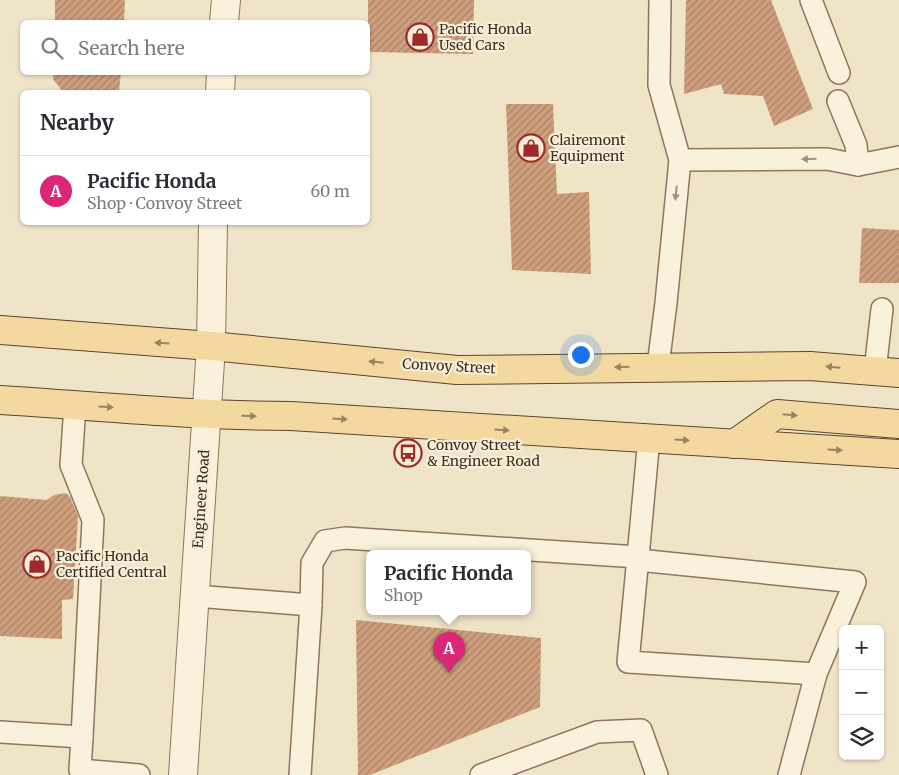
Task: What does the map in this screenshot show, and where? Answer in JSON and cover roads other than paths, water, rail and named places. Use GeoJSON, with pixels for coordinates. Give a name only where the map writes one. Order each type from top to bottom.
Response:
{"type":"FeatureCollection","features":[{"type":"Feature","properties":{"kind":"main road","name":"Convoy Street"},"geometry":{"type":"LineString","coordinates":[[0,330],[211,346],[457,370],[658,366],[810,366],[887,372]]}},
{"type":"Feature","properties":{"kind":"main road"},"geometry":{"type":"LineString","coordinates":[[0,400],[206,415],[291,416],[899,454]]}},
{"type":"Feature","properties":{"kind":"main road"},"geometry":{"type":"LineString","coordinates":[[734,444],[777,414],[899,424]]}},
{"type":"Feature","properties":{"kind":"street"},"geometry":{"type":"LineString","coordinates":[[224,20],[226,0]]}},
{"type":"Feature","properties":{"kind":"street"},"geometry":{"type":"LineString","coordinates":[[220,90],[221,75]]}},
{"type":"Feature","properties":{"kind":"street","name":"Engineer Road"},"geometry":{"type":"LineString","coordinates":[[183,775],[211,346],[213,225]]}},
{"type":"Feature","properties":{"kind":"lane"},"geometry":{"type":"LineString","coordinates":[[658,366],[680,160],[659,85],[660,0]]}},
{"type":"Feature","properties":{"kind":"lane"},"geometry":{"type":"LineString","coordinates":[[811,0],[839,73]]}},
{"type":"Feature","properties":{"kind":"lane"},"geometry":{"type":"LineString","coordinates":[[838,101],[856,145],[858,165]]}},
{"type":"Feature","properties":{"kind":"lane"},"geometry":{"type":"LineString","coordinates":[[680,160],[827,159],[858,165],[899,157]]}},
{"type":"Feature","properties":{"kind":"lane"},"geometry":{"type":"LineString","coordinates":[[882,309],[887,372]]}},
{"type":"Feature","properties":{"kind":"lane"},"geometry":{"type":"LineString","coordinates":[[74,405],[71,465],[93,520],[80,770],[139,775]]}},
{"type":"Feature","properties":{"kind":"lane"},"geometry":{"type":"LineString","coordinates":[[649,438],[628,662],[816,674]]}},
{"type":"Feature","properties":{"kind":"lane"},"geometry":{"type":"LineString","coordinates":[[300,775],[312,563],[325,541],[344,538],[520,550]]}},
{"type":"Feature","properties":{"kind":"lane"},"geometry":{"type":"LineString","coordinates":[[531,551],[638,558],[855,582],[816,674],[789,775]]}},
{"type":"Feature","properties":{"kind":"lane"},"geometry":{"type":"LineString","coordinates":[[195,596],[311,605]]}},
{"type":"Feature","properties":{"kind":"lane"},"geometry":{"type":"LineString","coordinates":[[481,775],[597,732],[641,730],[657,775]]}},
{"type":"Feature","properties":{"kind":"lane"},"geometry":{"type":"LineString","coordinates":[[0,732],[82,737]]}},
{"type":"Feature","properties":{"kind":"place","name":"Pacific Honda Used Cars"},"geometry":{"type":"Point","coordinates":[420,37]}},
{"type":"Feature","properties":{"kind":"place","name":"Clairemont Equipment"},"geometry":{"type":"Point","coordinates":[531,148]}},
{"type":"Feature","properties":{"kind":"place","name":"Convoy Street & Engineer Road"},"geometry":{"type":"Point","coordinates":[408,453]}},
{"type":"Feature","properties":{"kind":"place","name":"Pacific Honda Certified Central"},"geometry":{"type":"Point","coordinates":[37,564]}},
{"type":"Feature","properties":{"kind":"place","name":"Pacific Honda"},"geometry":{"type":"Point","coordinates":[449,673]}}]}
